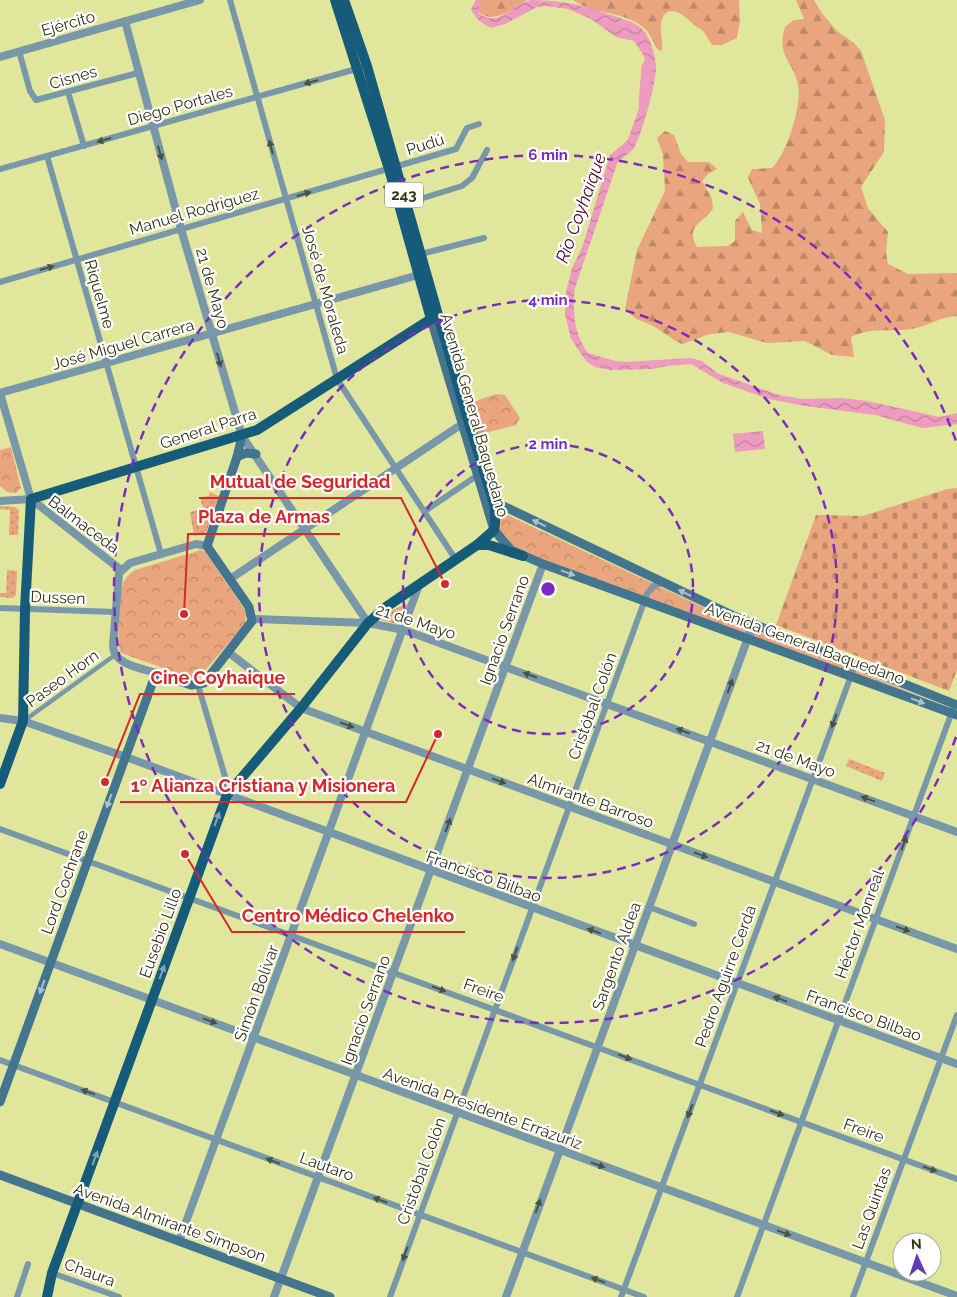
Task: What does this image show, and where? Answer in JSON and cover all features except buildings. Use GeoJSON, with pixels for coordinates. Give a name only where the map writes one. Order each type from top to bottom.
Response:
{"type":"FeatureCollection","features":[{"type":"Feature","properties":{"kind":"main road","name":"Avenida General Baquedano"},"geometry":{"type":"LineString","coordinates":[[335,0],[362,68]]}},
{"type":"Feature","properties":{"kind":"main road","name":"Avenida General Baquedano"},"geometry":{"type":"LineString","coordinates":[[344,0],[362,68],[393,168],[422,274],[431,318],[493,501],[753,624],[957,703]]}},
{"type":"Feature","properties":{"kind":"main road","name":"Avenida General Baquedano"},"geometry":{"type":"LineString","coordinates":[[393,168],[407,203],[421,254],[422,274],[441,324],[478,475],[494,530],[506,546],[523,556],[543,564],[954,714]]}},
{"type":"Feature","properties":{"kind":"main road"},"geometry":{"type":"LineString","coordinates":[[431,318],[441,324]]}},
{"type":"Feature","properties":{"kind":"main road","name":"General Parra"},"geometry":{"type":"LineString","coordinates":[[31,499],[242,436],[262,428],[431,318]]}},
{"type":"Feature","properties":{"kind":"main road"},"geometry":{"type":"LineString","coordinates":[[156,673],[191,685],[198,685],[206,680],[252,619],[249,607],[207,546],[237,457],[242,436]]}},
{"type":"Feature","properties":{"kind":"main road"},"geometry":{"type":"LineString","coordinates":[[237,457],[246,453],[256,454]]}},
{"type":"Feature","properties":{"kind":"main road"},"geometry":{"type":"LineString","coordinates":[[0,784],[23,721],[25,609],[31,499]]}},
{"type":"Feature","properties":{"kind":"main road"},"geometry":{"type":"LineString","coordinates":[[493,501],[496,515],[494,530]]}},
{"type":"Feature","properties":{"kind":"main road","name":"Eusebio Lillo"},"geometry":{"type":"LineString","coordinates":[[46,1297],[52,1273],[227,795],[301,708],[368,623],[477,545],[494,530]]}},
{"type":"Feature","properties":{"kind":"main road"},"geometry":{"type":"LineString","coordinates":[[477,545],[490,545],[523,556]]}},
{"type":"Feature","properties":{"kind":"main road","name":"Lord Cochrane"},"geometry":{"type":"LineString","coordinates":[[0,1102],[156,673]]}},
{"type":"Feature","properties":{"kind":"main road","name":"Avenida Almirante Simpson"},"geometry":{"type":"LineString","coordinates":[[0,1175],[330,1297]]}},
{"type":"Feature","properties":{"kind":"street","name":"Ejército"},"geometry":{"type":"LineString","coordinates":[[0,56],[200,0]]}},
{"type":"Feature","properties":{"kind":"street","name":"José de Moraleda"},"geometry":{"type":"LineString","coordinates":[[230,0],[337,380],[456,560]]}},
{"type":"Feature","properties":{"kind":"street","name":"21 de Mayo"},"geometry":{"type":"LineString","coordinates":[[125,21],[181,229],[242,436],[256,454],[368,623],[404,630],[506,666],[957,832]]}},
{"type":"Feature","properties":{"kind":"street","name":"Cisnes"},"geometry":{"type":"LineString","coordinates":[[19,51],[34,99],[44,99],[138,73]]}},
{"type":"Feature","properties":{"kind":"street","name":"Diego Portales"},"geometry":{"type":"LineString","coordinates":[[0,169],[362,68]]}},
{"type":"Feature","properties":{"kind":"street"},"geometry":{"type":"LineString","coordinates":[[68,92],[84,146]]}},
{"type":"Feature","properties":{"kind":"street","name":"Pudú"},"geometry":{"type":"LineString","coordinates":[[393,168],[456,148],[467,128],[478,124]]}},
{"type":"Feature","properties":{"kind":"street"},"geometry":{"type":"LineString","coordinates":[[407,203],[462,186],[472,178],[487,150]]}},
{"type":"Feature","properties":{"kind":"street","name":"Riquelme"},"geometry":{"type":"LineString","coordinates":[[47,156],[161,554]]}},
{"type":"Feature","properties":{"kind":"street","name":"Manuel Rodríguez"},"geometry":{"type":"LineString","coordinates":[[0,282],[393,168]]}},
{"type":"Feature","properties":{"kind":"street"},"geometry":{"type":"LineString","coordinates":[[421,254],[484,238]]}},
{"type":"Feature","properties":{"kind":"street","name":"José Miguel Carrera"},"geometry":{"type":"LineString","coordinates":[[0,393],[422,274]]}},
{"type":"Feature","properties":{"kind":"street"},"geometry":{"type":"LineString","coordinates":[[0,393],[31,499]]}},
{"type":"Feature","properties":{"kind":"street"},"geometry":{"type":"LineString","coordinates":[[230,579],[395,468],[466,423]]}},
{"type":"Feature","properties":{"kind":"street"},"geometry":{"type":"LineString","coordinates":[[425,511],[478,475]]}},
{"type":"Feature","properties":{"kind":"street","name":"General Parra"},"geometry":{"type":"LineString","coordinates":[[0,501],[31,499]]}},
{"type":"Feature","properties":{"kind":"street","name":"Balmaceda"},"geometry":{"type":"LineString","coordinates":[[31,499],[121,570]]}},
{"type":"Feature","properties":{"kind":"street"},"geometry":{"type":"LineString","coordinates":[[156,673],[122,661],[115,655],[113,648],[117,580],[121,570],[130,563],[161,554],[198,544],[207,546]]}},
{"type":"Feature","properties":{"kind":"street","name":"Ignacio Serrano"},"geometry":{"type":"LineString","coordinates":[[274,1297],[543,564]]}},
{"type":"Feature","properties":{"kind":"street","name":"Cristóbal Colón"},"geometry":{"type":"LineString","coordinates":[[390,1297],[645,602],[651,588],[663,583]]}},
{"type":"Feature","properties":{"kind":"street","name":"Simón Bolívar"},"geometry":{"type":"LineString","coordinates":[[179,1242],[419,585]]}},
{"type":"Feature","properties":{"kind":"street","name":"Dussen"},"geometry":{"type":"LineString","coordinates":[[0,608],[115,612]]}},
{"type":"Feature","properties":{"kind":"street"},"geometry":{"type":"LineString","coordinates":[[252,619],[368,623]]}},
{"type":"Feature","properties":{"kind":"street","name":"Sargento Aldea"},"geometry":{"type":"LineString","coordinates":[[506,1297],[753,624]]}},
{"type":"Feature","properties":{"kind":"street","name":"Almirante Barroso"},"geometry":{"type":"LineString","coordinates":[[228,652],[301,708],[957,949]]}},
{"type":"Feature","properties":{"kind":"street","name":"Paseo Horn"},"geometry":{"type":"LineString","coordinates":[[23,721],[115,655]]}},
{"type":"Feature","properties":{"kind":"street","name":"Pedro Aguirre Cerda"},"geometry":{"type":"LineString","coordinates":[[621,1297],[855,665]]}},
{"type":"Feature","properties":{"kind":"street"},"geometry":{"type":"LineString","coordinates":[[198,685],[226,780],[227,795]]}},
{"type":"Feature","properties":{"kind":"street","name":"Héctor Monreal"},"geometry":{"type":"LineString","coordinates":[[737,1297],[957,703]]}},
{"type":"Feature","properties":{"kind":"street","name":"Francisco Bilbao"},"geometry":{"type":"LineString","coordinates":[[0,718],[23,721],[126,757],[957,1064]]}},
{"type":"Feature","properties":{"kind":"street","name":"Freire"},"geometry":{"type":"LineString","coordinates":[[0,829],[957,1179]]}},
{"type":"Feature","properties":{"kind":"street"},"geometry":{"type":"LineString","coordinates":[[649,907],[694,924]]}},
{"type":"Feature","properties":{"kind":"street","name":"Avenida Presidente Errázuriz"},"geometry":{"type":"LineString","coordinates":[[0,944],[957,1296]]}},
{"type":"Feature","properties":{"kind":"street","name":"Las Quintas"},"geometry":{"type":"LineString","coordinates":[[853,1297],[957,1016]]}},
{"type":"Feature","properties":{"kind":"street","name":"Lautaro"},"geometry":{"type":"LineString","coordinates":[[0,1060],[644,1297]]}},
{"type":"Feature","properties":{"kind":"street"},"geometry":{"type":"LineString","coordinates":[[17,1297],[28,1264]]}},
{"type":"Feature","properties":{"kind":"street","name":"Chaura"},"geometry":{"type":"LineString","coordinates":[[52,1273],[119,1297]]}},
{"type":"Feature","properties":{"kind":"green space"},"geometry":{"type":"Polygon","coordinates":[[[481,0],[527,0],[503,14],[491,17],[484,16],[478,12],[481,0]]]}},
{"type":"Feature","properties":{"kind":"green space"},"geometry":{"type":"Polygon","coordinates":[[[573,0],[739,0],[740,21],[737,38],[722,45],[712,45],[703,31],[686,17],[671,11],[663,16],[661,23],[662,51],[658,50],[648,32],[630,19],[591,9],[573,0]]]}},
{"type":"Feature","properties":{"kind":"green space"},"geometry":{"type":"Polygon","coordinates":[[[796,0],[814,0],[821,12],[837,31],[854,43],[861,51],[885,120],[884,152],[861,187],[868,208],[888,232],[886,253],[888,264],[908,274],[957,273],[957,316],[912,329],[873,331],[858,334],[851,337],[854,357],[832,355],[805,341],[767,343],[729,332],[710,334],[682,344],[653,326],[638,320],[625,309],[637,250],[665,191],[663,155],[657,138],[665,131],[674,135],[681,154],[688,162],[709,162],[717,169],[708,174],[702,181],[712,199],[713,209],[694,230],[694,240],[697,247],[727,246],[735,241],[735,221],[743,212],[752,230],[762,233],[760,204],[748,178],[752,169],[772,168],[783,152],[792,129],[799,94],[796,77],[784,52],[783,37],[785,27],[794,20],[804,19],[796,0]]]}},
{"type":"Feature","properties":{"kind":"green space"},"geometry":{"type":"Polygon","coordinates":[[[496,394],[505,395],[520,418],[516,425],[474,436],[465,405],[496,394]]]}},
{"type":"Feature","properties":{"kind":"green space"},"geometry":{"type":"Polygon","coordinates":[[[11,447],[21,488],[16,493],[7,492],[0,486],[0,450],[11,447]]]}},
{"type":"Feature","properties":{"kind":"green space"},"geometry":{"type":"Polygon","coordinates":[[[957,488],[957,670],[949,691],[776,625],[816,515],[863,516],[947,489],[957,488]]]}},
{"type":"Feature","properties":{"kind":"green space"},"geometry":{"type":"Polygon","coordinates":[[[209,492],[219,496],[206,533],[194,536],[190,512],[203,508],[200,497],[209,496],[209,492]]]}},
{"type":"Feature","properties":{"kind":"green space"},"geometry":{"type":"Polygon","coordinates":[[[0,506],[15,507],[19,510],[18,535],[9,535],[10,510],[0,509],[0,506]]]}},
{"type":"Feature","properties":{"kind":"green space"},"geometry":{"type":"Polygon","coordinates":[[[497,510],[741,625],[942,705],[551,564],[517,549],[504,538],[498,530],[497,510]]]}},
{"type":"Feature","properties":{"kind":"green space"},"geometry":{"type":"Polygon","coordinates":[[[201,550],[206,552],[246,612],[245,624],[197,680],[121,653],[118,629],[122,587],[126,578],[135,570],[201,550]]]}},
{"type":"Feature","properties":{"kind":"green space"},"geometry":{"type":"Polygon","coordinates":[[[7,570],[17,571],[16,595],[12,598],[0,597],[0,593],[6,593],[7,570]]]}},
{"type":"Feature","properties":{"kind":"green space"},"geometry":{"type":"Polygon","coordinates":[[[408,603],[401,625],[381,620],[393,610],[408,603]]]}},
{"type":"Feature","properties":{"kind":"green space"},"geometry":{"type":"Polygon","coordinates":[[[849,759],[885,773],[882,781],[846,766],[849,759]]]}},
{"type":"Feature","properties":{"kind":"water"},"geometry":{"type":"Polygon","coordinates":[[[476,0],[481,0],[478,13],[493,18],[499,17],[524,2],[531,0],[560,2],[588,7],[635,24],[646,33],[652,48],[656,65],[655,77],[645,119],[634,148],[617,164],[575,288],[575,322],[583,346],[588,353],[625,362],[690,358],[702,361],[717,373],[779,395],[803,399],[842,398],[867,401],[940,417],[957,413],[957,424],[922,428],[875,415],[805,406],[769,399],[723,383],[691,364],[652,369],[611,370],[595,367],[586,361],[571,339],[565,314],[566,292],[572,268],[582,248],[610,155],[627,141],[647,85],[644,56],[634,41],[616,37],[591,19],[568,9],[547,6],[537,7],[505,24],[491,28],[479,20],[471,9],[476,0]]]}},
{"type":"Feature","properties":{"kind":"water"},"geometry":{"type":"Polygon","coordinates":[[[763,431],[765,449],[735,452],[733,434],[763,431]]]}},
{"type":"Feature","properties":{"kind":"waterway","name":"Río Coyhaique"},"geometry":{"type":"LineString","coordinates":[[644,103],[647,67]]}},
{"type":"Feature","properties":{"kind":"place","name":"Mutual de Seguridad"},"geometry":{"type":"Point","coordinates":[445,584]}},
{"type":"Feature","properties":{"kind":"place","name":"Plaza de Armas"},"geometry":{"type":"Point","coordinates":[184,614]}},
{"type":"Feature","properties":{"kind":"place","name":"1º Alianza Cristiana y Misionera"},"geometry":{"type":"Point","coordinates":[438,734]}},
{"type":"Feature","properties":{"kind":"place","name":"Cine Coyhaique"},"geometry":{"type":"Point","coordinates":[105,782]}},
{"type":"Feature","properties":{"kind":"place","name":"Centro Médico Chelenko"},"geometry":{"type":"Point","coordinates":[185,854]}}]}
